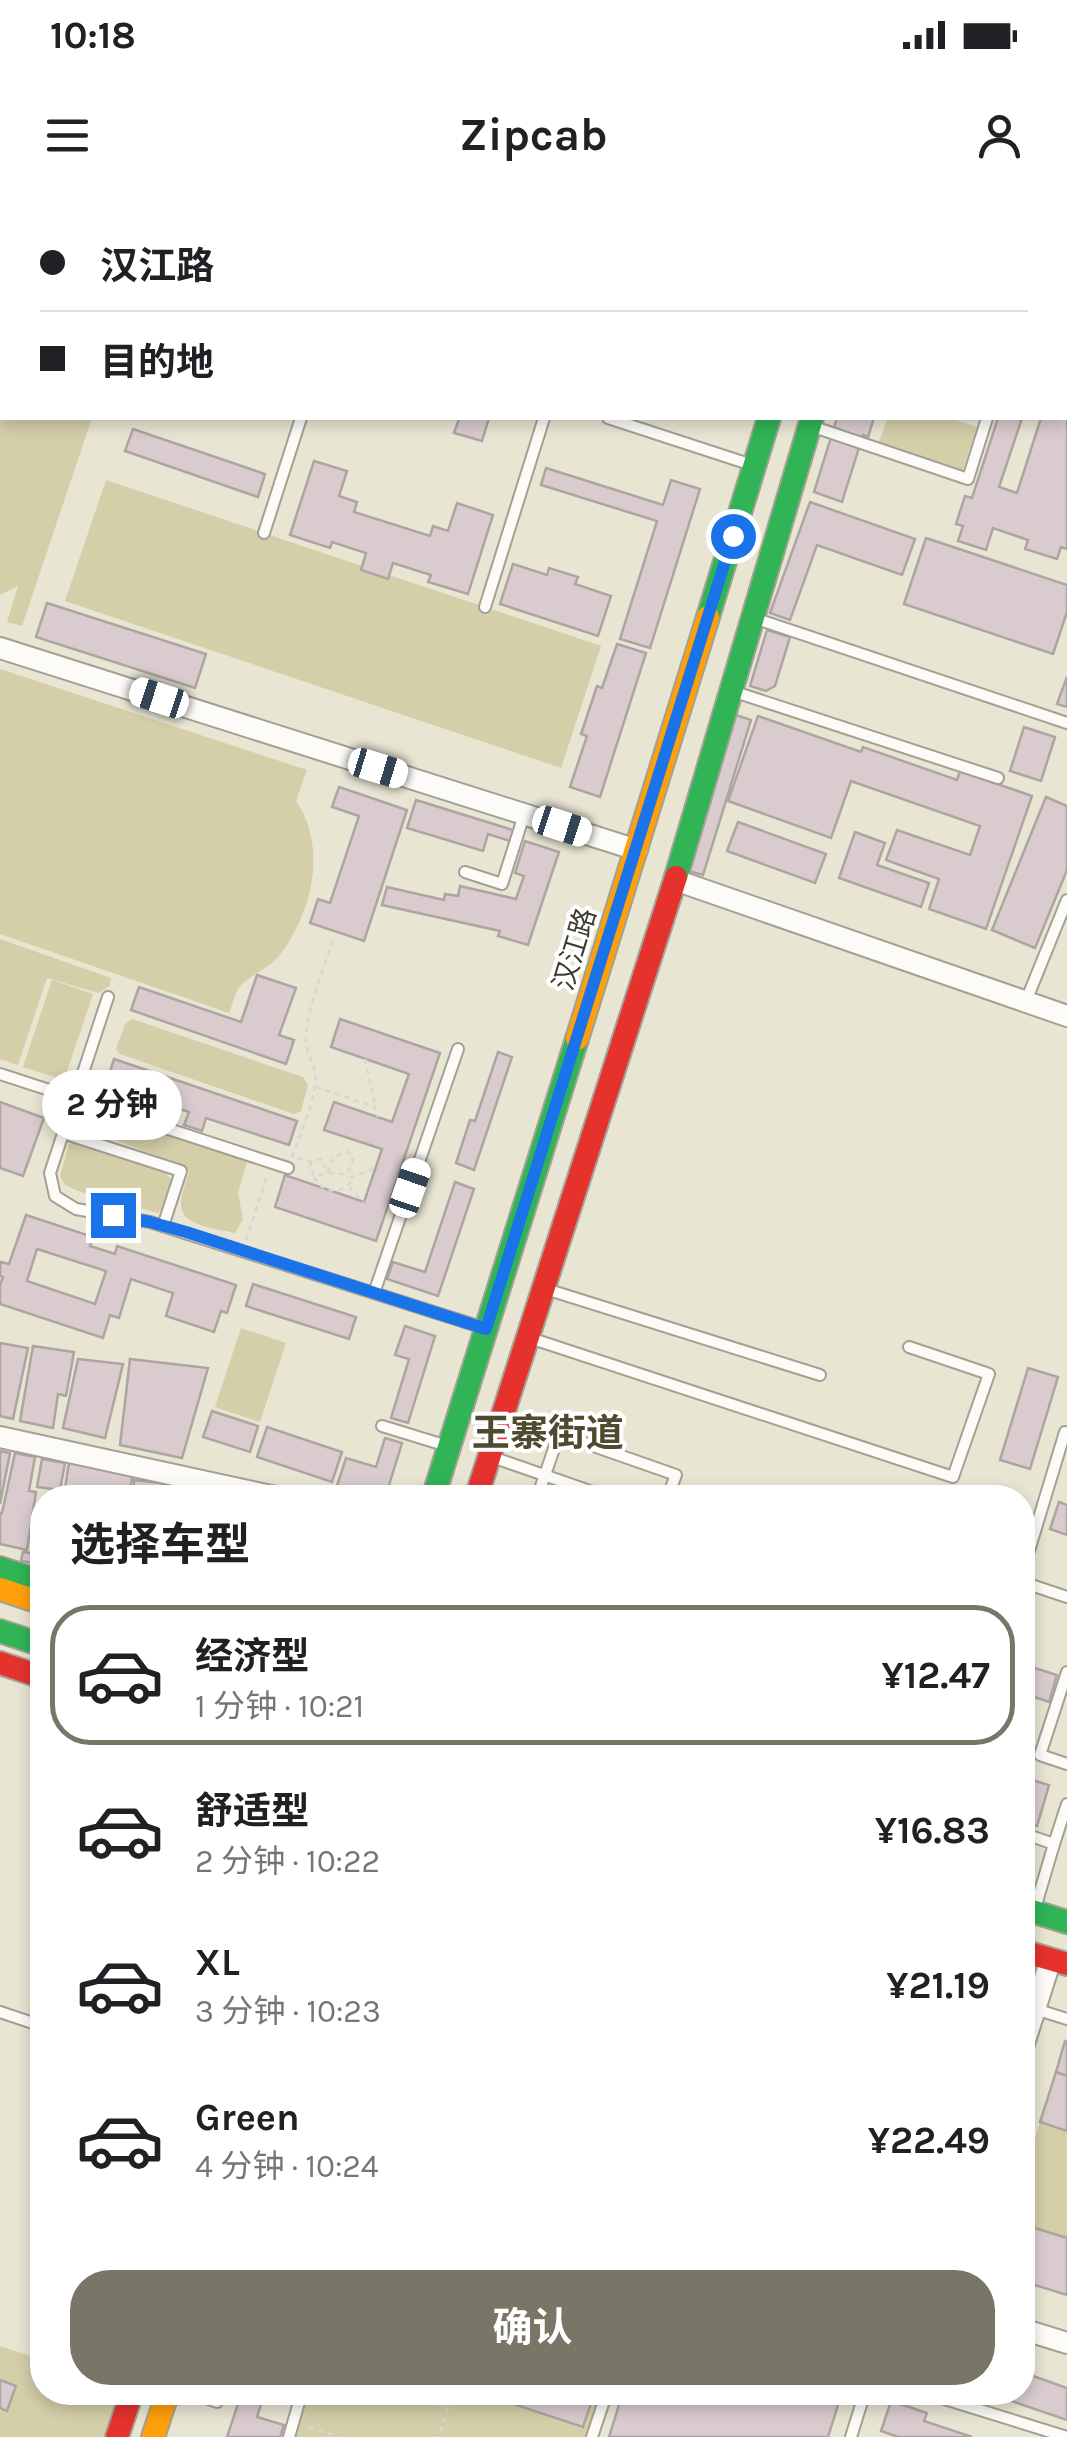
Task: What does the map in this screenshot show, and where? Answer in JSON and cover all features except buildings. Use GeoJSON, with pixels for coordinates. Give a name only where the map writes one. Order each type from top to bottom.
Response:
{"type":"FeatureCollection","features":[{"type":"Feature","properties":{"kind":"main road","name":"汉江路"},"geometry":{"type":"LineString","coordinates":[[437,1485],[769,420]]}},
{"type":"Feature","properties":{"kind":"main road"},"geometry":{"type":"LineString","coordinates":[[480,1485],[675,880],[811,422]]}},
{"type":"Feature","properties":{"kind":"main road"},"geometry":{"type":"LineString","coordinates":[[2,1574],[30,1580]]}},
{"type":"Feature","properties":{"kind":"main road"},"geometry":{"type":"LineString","coordinates":[[2,1574],[30,1594]]}},
{"type":"Feature","properties":{"kind":"main road"},"geometry":{"type":"LineString","coordinates":[[0,1631],[30,1641]]}},
{"type":"Feature","properties":{"kind":"main road"},"geometry":{"type":"LineString","coordinates":[[0,1663],[30,1673]]}},
{"type":"Feature","properties":{"kind":"main road"},"geometry":{"type":"LineString","coordinates":[[1035,1912],[1067,1922]]}},
{"type":"Feature","properties":{"kind":"main road"},"geometry":{"type":"LineString","coordinates":[[1035,1955],[1059,1962]]}},
{"type":"Feature","properties":{"kind":"main road"},"geometry":{"type":"LineString","coordinates":[[117,2437],[128,2405]]}},
{"type":"Feature","properties":{"kind":"main road"},"geometry":{"type":"LineString","coordinates":[[152,2437],[163,2405]]}},
{"type":"Feature","properties":{"kind":"street"},"geometry":{"type":"LineString","coordinates":[[0,648],[637,850]]}},
{"type":"Feature","properties":{"kind":"street"},"geometry":{"type":"LineString","coordinates":[[675,880],[1067,1016]]}},
{"type":"Feature","properties":{"kind":"street"},"geometry":{"type":"LineString","coordinates":[[0,1437],[220,1485]]}},
{"type":"Feature","properties":{"kind":"street"},"geometry":{"type":"LineString","coordinates":[[1035,2011],[1059,1962]]}},
{"type":"Feature","properties":{"kind":"street"},"geometry":{"type":"LineString","coordinates":[[1035,2333],[1067,2343]]}},
{"type":"Feature","properties":{"kind":"lane"},"geometry":{"type":"LineString","coordinates":[[264,533],[301,420]]}},
{"type":"Feature","properties":{"kind":"lane"},"geometry":{"type":"LineString","coordinates":[[485,607],[543,420]]}},
{"type":"Feature","properties":{"kind":"lane"},"geometry":{"type":"LineString","coordinates":[[614,420],[755,466]]}},
{"type":"Feature","properties":{"kind":"lane"},"geometry":{"type":"LineString","coordinates":[[811,422],[968,479],[986,420]]}},
{"type":"Feature","properties":{"kind":"lane"},"geometry":{"type":"LineString","coordinates":[[753,618],[1067,723]]}},
{"type":"Feature","properties":{"kind":"lane"},"geometry":{"type":"LineString","coordinates":[[732,690],[998,778]]}},
{"type":"Feature","properties":{"kind":"lane"},"geometry":{"type":"LineString","coordinates":[[465,872],[502,884],[524,814]]}},
{"type":"Feature","properties":{"kind":"lane"},"geometry":{"type":"LineString","coordinates":[[1026,1001],[1067,900]]}},
{"type":"Feature","properties":{"kind":"lane"},"geometry":{"type":"LineString","coordinates":[[108,997],[50,1173],[56,1196],[76,1209],[163,1226],[486,1329]]}},
{"type":"Feature","properties":{"kind":"lane"},"geometry":{"type":"LineString","coordinates":[[374,1293],[458,1049]]}},
{"type":"Feature","properties":{"kind":"lane"},"geometry":{"type":"LineString","coordinates":[[0,1074],[288,1168]]}},
{"type":"Feature","properties":{"kind":"lane"},"geometry":{"type":"LineString","coordinates":[[63,1133],[181,1171],[163,1226]]}},
{"type":"Feature","properties":{"kind":"lane"},"geometry":{"type":"LineString","coordinates":[[543,1288],[820,1375]]}},
{"type":"Feature","properties":{"kind":"lane"},"geometry":{"type":"LineString","coordinates":[[527,1338],[953,1478],[989,1374],[909,1347]]}},
{"type":"Feature","properties":{"kind":"lane"},"geometry":{"type":"LineString","coordinates":[[382,1426],[449,1447]]}},
{"type":"Feature","properties":{"kind":"lane"},"geometry":{"type":"LineString","coordinates":[[1035,1531],[1067,1433]]}},
{"type":"Feature","properties":{"kind":"lane"},"geometry":{"type":"LineString","coordinates":[[542,1485],[559,1434],[676,1475],[672,1485]]}},
{"type":"Feature","properties":{"kind":"lane"},"geometry":{"type":"LineString","coordinates":[[489,1456],[572,1485]]}},
{"type":"Feature","properties":{"kind":"lane"},"geometry":{"type":"LineString","coordinates":[[1035,1586],[1067,1597]]}},
{"type":"Feature","properties":{"kind":"lane"},"geometry":{"type":"LineString","coordinates":[[1067,1672],[1040,1755],[1067,1764]]}},
{"type":"Feature","properties":{"kind":"lane"},"geometry":{"type":"LineString","coordinates":[[1035,1892],[1067,1804]]}},
{"type":"Feature","properties":{"kind":"lane"},"geometry":{"type":"LineString","coordinates":[[1035,1837],[1054,1844]]}},
{"type":"Feature","properties":{"kind":"lane"},"geometry":{"type":"LineString","coordinates":[[1036,2008],[1067,2020]]}},
{"type":"Feature","properties":{"kind":"lane"},"geometry":{"type":"LineString","coordinates":[[0,2012],[30,2022]]}},
{"type":"Feature","properties":{"kind":"lane"},"geometry":{"type":"LineString","coordinates":[[289,2437],[299,2405]]}},
{"type":"Feature","properties":{"kind":"lane"},"geometry":{"type":"LineString","coordinates":[[592,2437],[603,2405]]}},
{"type":"Feature","properties":{"kind":"lane"},"geometry":{"type":"LineString","coordinates":[[851,2437],[861,2405]]}},
{"type":"Feature","properties":{"kind":"lane"},"geometry":{"type":"LineString","coordinates":[[964,2405],[1067,2437]]}},
{"type":"Feature","properties":{"kind":"path"},"geometry":{"type":"LineString","coordinates":[[243,1251],[268,1170],[285,1175],[315,1087],[305,1038],[334,937]]}},
{"type":"Feature","properties":{"kind":"path"},"geometry":{"type":"LineString","coordinates":[[365,1059],[378,1118]]}},
{"type":"Feature","properties":{"kind":"path"},"geometry":{"type":"LineString","coordinates":[[315,1087],[376,1106]]}},
{"type":"Feature","properties":{"kind":"path"},"geometry":{"type":"LineString","coordinates":[[328,1173],[332,1159],[340,1153],[353,1156],[348,1186],[364,1202]]}},
{"type":"Feature","properties":{"kind":"path"},"geometry":{"type":"LineString","coordinates":[[292,1156],[310,1162],[321,1159],[328,1173]]}},
{"type":"Feature","properties":{"kind":"path"},"geometry":{"type":"LineString","coordinates":[[310,1162],[316,1182],[324,1188],[338,1191],[348,1186]]}},
{"type":"Feature","properties":{"kind":"path"},"geometry":{"type":"LineString","coordinates":[[314,1176],[347,1176],[375,1168]]}},
{"type":"Feature","properties":{"kind":"path"},"geometry":{"type":"LineString","coordinates":[[439,2405],[448,2408]]}},
{"type":"Feature","properties":{"kind":"path"},"geometry":{"type":"LineString","coordinates":[[439,2437],[449,2405]]}},
{"type":"Feature","properties":{"kind":"path"},"geometry":{"type":"LineString","coordinates":[[294,2422],[340,2437]]}},
{"type":"Feature","properties":{"kind":"shaded area"},"geometry":{"type":"Polygon","coordinates":[[[0,420],[91,420],[22,626],[7,622],[18,586],[0,595],[0,420]]]}},
{"type":"Feature","properties":{"kind":"shaded area"},"geometry":{"type":"Polygon","coordinates":[[[887,420],[955,420],[977,427],[963,470],[879,442],[887,420]]]}},
{"type":"Feature","properties":{"kind":"shaded area"},"geometry":{"type":"Polygon","coordinates":[[[106,480],[601,646],[561,768],[65,601],[106,480]]]}},
{"type":"Feature","properties":{"kind":"shaded area"},"geometry":{"type":"Polygon","coordinates":[[[0,669],[307,770],[296,801],[311,839],[312,880],[307,901],[291,939],[271,964],[240,987],[229,1013],[0,934],[0,669]]]}},
{"type":"Feature","properties":{"kind":"shaded area"},"geometry":{"type":"Polygon","coordinates":[[[0,939],[111,978],[110,986],[99,993],[47,978],[18,1065],[0,1059],[0,939]]]}},
{"type":"Feature","properties":{"kind":"shaded area"},"geometry":{"type":"Polygon","coordinates":[[[52,980],[93,994],[64,1080],[23,1067],[52,980]]]}},
{"type":"Feature","properties":{"kind":"shaded area"},"geometry":{"type":"Polygon","coordinates":[[[132,1019],[303,1077],[308,1085],[301,1111],[294,1114],[120,1054],[116,1049],[125,1024],[132,1019]]]}},
{"type":"Feature","properties":{"kind":"shaded area"},"geometry":{"type":"Polygon","coordinates":[[[92,1109],[242,1157],[247,1162],[238,1193],[243,1219],[235,1233],[193,1222],[182,1211],[189,1172],[186,1167],[81,1127],[86,1112],[92,1109]]]}},
{"type":"Feature","properties":{"kind":"shaded area"},"geometry":{"type":"Polygon","coordinates":[[[75,1142],[162,1170],[171,1179],[163,1207],[158,1213],[65,1185],[60,1176],[69,1144],[75,1142]]]}},
{"type":"Feature","properties":{"kind":"shaded area"},"geometry":{"type":"Polygon","coordinates":[[[241,1328],[286,1343],[260,1422],[215,1407],[241,1328]]]}},
{"type":"Feature","properties":{"kind":"shaded area"},"geometry":{"type":"Polygon","coordinates":[[[1040,2122],[1067,2131],[1067,2238],[1035,2228],[1035,2138],[1040,2122]]]}},
{"type":"Feature","properties":{"kind":"shaded area"},"geometry":{"type":"Polygon","coordinates":[[[0,2346],[30,2356],[30,2405],[128,2405],[117,2437],[0,2437],[0,2346]]]}},
{"type":"Feature","properties":{"kind":"shaded area"},"geometry":{"type":"Polygon","coordinates":[[[298,2405],[603,2405],[592,2437],[289,2437],[298,2405]]]}},
{"type":"Feature","properties":{"kind":"traffic: fast"},"geometry":{"type":"LineString","coordinates":[[708,617],[768,420]]}},
{"type":"Feature","properties":{"kind":"traffic: fast"},"geometry":{"type":"LineString","coordinates":[[676,877],[811,420]]}},
{"type":"Feature","properties":{"kind":"traffic: fast"},"geometry":{"type":"LineString","coordinates":[[437,1485],[577,1039]]}},
{"type":"Feature","properties":{"kind":"traffic: fast"},"geometry":{"type":"LineString","coordinates":[[0,1568],[30,1578]]}},
{"type":"Feature","properties":{"kind":"traffic: fast"},"geometry":{"type":"LineString","coordinates":[[0,1631],[30,1641]]}},
{"type":"Feature","properties":{"kind":"traffic: fast"},"geometry":{"type":"LineString","coordinates":[[1035,1912],[1067,1922]]}},
{"type":"Feature","properties":{"kind":"traffic: slow"},"geometry":{"type":"LineString","coordinates":[[577,1039],[708,617]]}},
{"type":"Feature","properties":{"kind":"traffic: slow"},"geometry":{"type":"LineString","coordinates":[[0,1589],[30,1599]]}},
{"type":"Feature","properties":{"kind":"traffic: slow"},"geometry":{"type":"LineString","coordinates":[[153,2437],[164,2405]]}},
{"type":"Feature","properties":{"kind":"traffic: jam"},"geometry":{"type":"LineString","coordinates":[[480,1485],[676,877]]}},
{"type":"Feature","properties":{"kind":"traffic: jam"},"geometry":{"type":"LineString","coordinates":[[0,1663],[30,1673]]}},
{"type":"Feature","properties":{"kind":"traffic: jam"},"geometry":{"type":"LineString","coordinates":[[1035,1955],[1067,1964]]}},
{"type":"Feature","properties":{"kind":"traffic: jam"},"geometry":{"type":"LineString","coordinates":[[117,2437],[128,2405]]}},
{"type":"Feature","properties":{"kind":"district","name":"王寨街道"},"geometry":{"type":"Point","coordinates":[548,1433]}},
{"type":"Feature","properties":{"kind":"route"},"geometry":{"type":"LineString","coordinates":[[113,1215],[186,1232],[486,1329],[733,536]]}}]}
